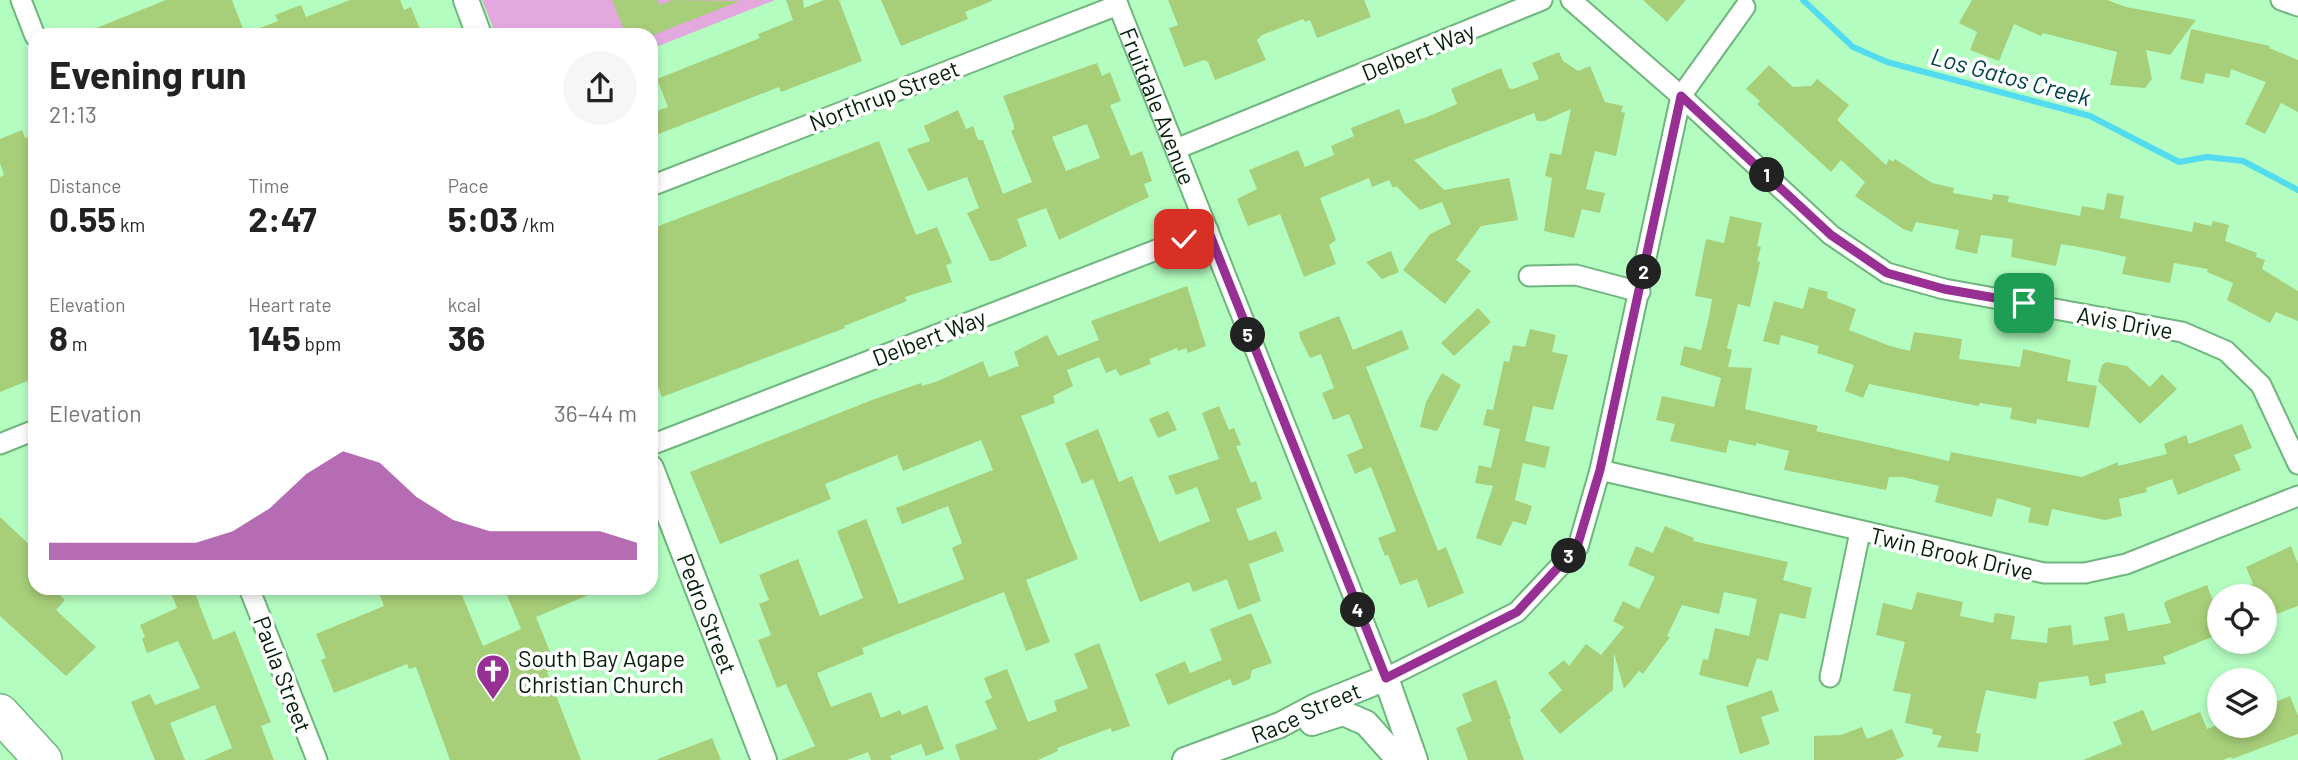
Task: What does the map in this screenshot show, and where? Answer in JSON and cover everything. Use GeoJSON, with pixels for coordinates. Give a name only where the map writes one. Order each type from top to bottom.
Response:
{"type":"FeatureCollection","features":[{"type":"Feature","properties":{"kind":"highway"},"geometry":{"type":"LineString","coordinates":[[0,713],[43,760]]}},
{"type":"Feature","properties":{"kind":"street"},"geometry":{"type":"LineString","coordinates":[[21,0],[32,28]]}},
{"type":"Feature","properties":{"kind":"street"},"geometry":{"type":"LineString","coordinates":[[466,0],[477,28]]}},
{"type":"Feature","properties":{"kind":"street","name":"Delbert Way"},"geometry":{"type":"LineString","coordinates":[[1177,149],[1542,0]]}},
{"type":"Feature","properties":{"kind":"street","name":"Avis Drive"},"geometry":{"type":"LineString","coordinates":[[1571,0],[1681,96],[1831,235],[1887,273],[1944,289],[2182,332],[2226,351],[2261,385],[2298,464]]}},
{"type":"Feature","properties":{"kind":"street"},"geometry":{"type":"LineString","coordinates":[[2281,0],[2298,6]]}},
{"type":"Feature","properties":{"kind":"street","name":"Fruitdale Avenue"},"geometry":{"type":"LineString","coordinates":[[1116,3],[1177,149],[1386,678],[1415,760]]}},
{"type":"Feature","properties":{"kind":"street","name":"Northrup Street"},"geometry":{"type":"LineString","coordinates":[[658,183],[1116,3]]}},
{"type":"Feature","properties":{"kind":"street"},"geometry":{"type":"LineString","coordinates":[[1386,678],[1517,612],[1577,547],[1600,470],[1681,96],[1745,7]]}},
{"type":"Feature","properties":{"kind":"street","name":"Delbert Way"},"geometry":{"type":"LineString","coordinates":[[658,442],[1208,230]]}},
{"type":"Feature","properties":{"kind":"street"},"geometry":{"type":"LineString","coordinates":[[1529,276],[1576,275],[1640,292]]}},
{"type":"Feature","properties":{"kind":"street"},"geometry":{"type":"LineString","coordinates":[[0,444],[28,433]]}},
{"type":"Feature","properties":{"kind":"street","name":"Twin Brook Drive"},"geometry":{"type":"LineString","coordinates":[[1600,470],[2043,573],[2085,573],[2126,564],[2298,496]]}},
{"type":"Feature","properties":{"kind":"street","name":"Pedro Street"},"geometry":{"type":"LineString","coordinates":[[658,486],[764,760]]}},
{"type":"Feature","properties":{"kind":"street"},"geometry":{"type":"LineString","coordinates":[[1830,677],[1860,532]]}},
{"type":"Feature","properties":{"kind":"street","name":"Paula Street"},"geometry":{"type":"LineString","coordinates":[[252,595],[317,760]]}},
{"type":"Feature","properties":{"kind":"street","name":"Race Street"},"geometry":{"type":"LineString","coordinates":[[1185,760],[1280,725],[1314,707],[1386,678]]}},
{"type":"Feature","properties":{"kind":"street"},"geometry":{"type":"LineString","coordinates":[[1280,725],[1320,722],[1343,713],[1368,724],[1399,760]]}},
{"type":"Feature","properties":{"kind":"shaded area"},"geometry":{"type":"Polygon","coordinates":[[[482,0],[775,0],[658,46],[658,28],[493,28],[482,0]]]}},
{"type":"Feature","properties":{"kind":"building"},"geometry":{"type":"Polygon","coordinates":[[[166,0],[232,0],[243,28],[96,28],[166,0]]]}},
{"type":"Feature","properties":{"kind":"building"},"geometry":{"type":"Polygon","coordinates":[[[350,0],[400,0],[404,10],[411,7],[419,28],[260,28],[278,21],[275,15],[301,5],[306,17],[350,0]]]}},
{"type":"Feature","properties":{"kind":"building"},"geometry":{"type":"Polygon","coordinates":[[[612,0],[657,0],[660,5],[673,0],[740,1],[658,33],[658,28],[623,28],[612,0]]]}},
{"type":"Feature","properties":{"kind":"building"},"geometry":{"type":"Polygon","coordinates":[[[786,0],[803,0],[804,8],[824,0],[839,0],[862,61],[781,92],[779,87],[658,134],[658,111],[668,107],[658,79],[760,38],[758,34],[793,20],[786,0]]]}},
{"type":"Feature","properties":{"kind":"building"},"geometry":{"type":"Polygon","coordinates":[[[881,0],[992,1],[965,12],[968,19],[901,46],[881,0]]]}},
{"type":"Feature","properties":{"kind":"building"},"geometry":{"type":"Polygon","coordinates":[[[1168,0],[1364,0],[1371,17],[1317,38],[1310,20],[1305,22],[1303,19],[1262,35],[1257,40],[1266,60],[1215,80],[1208,62],[1204,60],[1184,67],[1169,28],[1178,25],[1168,0]]]}},
{"type":"Feature","properties":{"kind":"building"},"geometry":{"type":"Polygon","coordinates":[[[1643,0],[1686,0],[1667,22],[1643,0]]]}},
{"type":"Feature","properties":{"kind":"building"},"geometry":{"type":"Polygon","coordinates":[[[1972,0],[2107,0],[2126,7],[2196,20],[2170,55],[2146,50],[2152,79],[2145,88],[2110,85],[2117,52],[2043,33],[2041,36],[2014,24],[1999,61],[1970,50],[1977,32],[1959,23],[1972,0]]]}},
{"type":"Feature","properties":{"kind":"building"},"geometry":{"type":"Polygon","coordinates":[[[2191,29],[2270,46],[2269,48],[2298,60],[2298,112],[2281,103],[2265,134],[2245,124],[2266,82],[2231,69],[2229,78],[2206,73],[2203,84],[2180,79],[2191,29]]]}},
{"type":"Feature","properties":{"kind":"building"},"geometry":{"type":"Polygon","coordinates":[[[1559,52],[1563,61],[1578,71],[1590,66],[1605,102],[1623,106],[1621,112],[1625,113],[1616,156],[1595,151],[1586,189],[1605,193],[1600,213],[1582,209],[1574,238],[1544,231],[1552,178],[1545,176],[1550,153],[1561,155],[1571,109],[1544,121],[1537,121],[1534,113],[1414,160],[1444,190],[1509,178],[1514,200],[1518,220],[1481,226],[1456,260],[1471,271],[1445,304],[1403,270],[1430,234],[1451,224],[1442,202],[1420,210],[1396,186],[1393,188],[1389,180],[1372,187],[1369,178],[1320,198],[1336,240],[1329,245],[1336,264],[1304,277],[1280,214],[1248,226],[1237,199],[1257,189],[1249,170],[1298,150],[1305,167],[1334,155],[1331,146],[1354,136],[1351,128],[1399,109],[1405,124],[1427,117],[1457,104],[1451,89],[1501,68],[1509,88],[1513,89],[1539,79],[1532,63],[1559,52]]]}},
{"type":"Feature","properties":{"kind":"building"},"geometry":{"type":"Polygon","coordinates":[[[1097,63],[1102,76],[1110,72],[1121,101],[1110,105],[1131,156],[1142,151],[1152,181],[1144,184],[1149,197],[1059,240],[1046,208],[1017,219],[1027,246],[990,261],[967,213],[979,208],[967,177],[928,191],[907,149],[930,141],[924,126],[958,110],[966,129],[973,126],[978,140],[983,140],[1003,194],[1032,182],[1011,131],[1014,125],[1003,96],[1097,63]],[[1087,124],[1052,137],[1066,171],[1100,158],[1087,124]]]}},
{"type":"Feature","properties":{"kind":"building"},"geometry":{"type":"Polygon","coordinates":[[[1769,65],[1793,87],[1811,86],[1817,79],[1849,105],[1837,120],[1886,165],[1889,159],[1893,162],[1895,159],[1932,183],[1954,188],[1953,193],[1992,200],[1993,194],[2009,196],[2008,202],[2080,216],[2082,206],[2104,210],[2107,193],[2124,196],[2120,218],[2192,232],[2194,222],[2211,226],[2213,221],[2229,225],[2225,241],[2257,253],[2256,257],[2265,260],[2262,269],[2298,291],[2298,321],[2276,312],[2270,323],[2227,300],[2233,283],[2207,272],[2208,269],[2174,263],[2170,283],[2122,274],[2126,257],[2096,250],[2061,244],[2056,266],[2011,257],[2013,239],[1981,235],[1977,254],[1955,249],[1959,230],[1916,222],[1912,232],[1903,229],[1855,196],[1865,182],[1841,160],[1831,172],[1757,104],[1760,101],[1746,89],[1769,65]]]}},
{"type":"Feature","properties":{"kind":"building"},"geometry":{"type":"Polygon","coordinates":[[[22,130],[25,138],[28,137],[28,381],[0,392],[0,177],[4,175],[0,163],[0,139],[22,130]]]}},
{"type":"Feature","properties":{"kind":"building"},"geometry":{"type":"Polygon","coordinates":[[[879,141],[916,235],[937,227],[952,263],[946,265],[952,282],[905,297],[907,301],[844,326],[845,328],[662,397],[658,386],[658,226],[879,141]]]}},
{"type":"Feature","properties":{"kind":"building"},"geometry":{"type":"Polygon","coordinates":[[[1730,216],[1762,223],[1757,246],[1761,247],[1757,261],[1760,262],[1750,307],[1738,304],[1727,348],[1732,350],[1728,367],[1752,368],[1745,409],[1818,426],[1816,431],[1949,461],[1951,452],[2082,477],[2118,462],[2118,466],[2167,454],[2164,444],[2186,435],[2189,444],[2242,424],[2252,448],[2234,455],[2241,470],[2178,495],[2172,479],[2146,488],[2147,492],[2119,499],[2122,516],[2105,520],[2052,509],[2048,526],[2028,522],[2031,508],[1997,498],[1992,517],[1935,502],[1939,486],[1903,477],[1889,477],[1886,490],[1784,470],[1789,451],[1756,443],[1756,446],[1729,440],[1726,453],[1670,441],[1675,424],[1656,420],[1662,396],[1714,407],[1721,378],[1680,365],[1684,346],[1701,350],[1709,317],[1712,299],[1695,296],[1706,239],[1724,243],[1730,216]]]}},
{"type":"Feature","properties":{"kind":"building"},"geometry":{"type":"Polygon","coordinates":[[[1391,251],[1399,272],[1382,279],[1366,262],[1391,251]]]}},
{"type":"Feature","properties":{"kind":"building"},"geometry":{"type":"Polygon","coordinates":[[[1187,286],[1206,346],[1188,353],[1186,348],[1178,351],[1177,348],[1149,359],[1151,364],[1120,376],[1116,369],[1106,373],[1099,357],[1067,370],[1073,386],[1053,396],[1055,403],[1021,416],[1078,559],[1026,580],[1050,642],[1026,651],[1004,592],[862,648],[864,654],[817,673],[831,707],[871,692],[881,718],[900,710],[902,715],[927,705],[944,749],[926,756],[921,744],[890,756],[892,760],[871,760],[868,752],[847,760],[781,760],[815,746],[786,684],[777,688],[758,640],[771,635],[759,604],[769,600],[759,575],[798,559],[820,616],[863,598],[837,531],[866,519],[899,604],[964,579],[952,548],[962,543],[948,506],[902,524],[896,508],[993,470],[981,440],[903,471],[897,455],[825,484],[831,499],[720,544],[690,472],[872,400],[921,383],[922,386],[938,381],[983,361],[989,377],[1019,366],[1014,352],[1047,335],[1058,356],[1099,340],[1091,321],[1187,286]]]}},
{"type":"Feature","properties":{"kind":"building"},"geometry":{"type":"Polygon","coordinates":[[[1809,287],[1828,292],[1827,298],[1856,309],[1849,330],[1890,346],[1910,351],[1914,332],[1962,339],[1959,359],[2020,367],[2023,349],[2071,360],[2067,381],[2097,386],[2089,428],[2037,419],[2036,424],[2010,419],[2012,408],[1980,403],[1978,406],[1869,384],[1863,398],[1845,391],[1854,365],[1817,353],[1819,346],[1781,335],[1779,345],[1763,341],[1774,301],[1803,309],[1809,287]]]}},
{"type":"Feature","properties":{"kind":"building"},"geometry":{"type":"Polygon","coordinates":[[[1478,308],[1491,322],[1454,356],[1441,343],[1478,308]]]}},
{"type":"Feature","properties":{"kind":"building"},"geometry":{"type":"Polygon","coordinates":[[[1339,316],[1353,350],[1402,330],[1409,349],[1366,367],[1438,551],[1446,547],[1464,593],[1428,608],[1417,579],[1400,585],[1388,555],[1385,556],[1378,538],[1396,531],[1386,505],[1371,467],[1355,474],[1347,455],[1363,448],[1349,414],[1333,420],[1322,393],[1334,388],[1321,354],[1310,358],[1300,338],[1299,332],[1339,316]]]}},
{"type":"Feature","properties":{"kind":"building"},"geometry":{"type":"Polygon","coordinates":[[[1530,329],[1556,335],[1552,352],[1568,355],[1553,410],[1533,406],[1525,441],[1550,447],[1545,468],[1523,463],[1515,500],[1532,506],[1526,525],[1513,521],[1501,546],[1476,538],[1493,486],[1475,483],[1479,465],[1491,468],[1500,429],[1483,425],[1487,409],[1493,410],[1504,361],[1509,362],[1513,345],[1525,347],[1530,329]]]}},
{"type":"Feature","properties":{"kind":"building"},"geometry":{"type":"Polygon","coordinates":[[[2106,362],[2127,366],[2150,387],[2162,374],[2177,389],[2140,424],[2098,381],[2102,365],[2106,362]]]}},
{"type":"Feature","properties":{"kind":"building"},"geometry":{"type":"Polygon","coordinates":[[[1442,373],[1461,385],[1437,431],[1420,427],[1426,402],[1442,373]]]}},
{"type":"Feature","properties":{"kind":"building"},"geometry":{"type":"Polygon","coordinates":[[[1219,406],[1229,430],[1234,428],[1241,445],[1236,446],[1251,483],[1256,481],[1262,499],[1236,509],[1249,541],[1276,531],[1284,551],[1249,564],[1261,601],[1238,610],[1227,579],[1193,592],[1189,582],[1140,602],[1093,479],[1082,484],[1065,443],[1098,429],[1119,482],[1132,476],[1159,542],[1210,521],[1197,487],[1176,495],[1168,476],[1219,459],[1202,413],[1219,406]]]}},
{"type":"Feature","properties":{"kind":"building"},"geometry":{"type":"Polygon","coordinates":[[[1168,411],[1177,430],[1158,438],[1149,419],[1168,411]]]}},
{"type":"Feature","properties":{"kind":"building"},"geometry":{"type":"Polygon","coordinates":[[[0,517],[28,543],[28,595],[60,595],[65,600],[56,610],[96,647],[66,676],[0,616],[0,517]]]}},
{"type":"Feature","properties":{"kind":"building"},"geometry":{"type":"Polygon","coordinates":[[[1665,526],[1694,538],[1693,541],[1788,562],[1783,580],[1812,588],[1805,619],[1780,613],[1768,661],[1757,658],[1748,687],[1699,675],[1703,659],[1708,660],[1715,628],[1749,636],[1757,599],[1724,592],[1719,614],[1682,605],[1667,636],[1670,637],[1643,674],[1639,671],[1624,689],[1614,653],[1613,690],[1560,734],[1540,710],[1562,690],[1548,673],[1564,660],[1569,666],[1586,644],[1601,655],[1624,627],[1613,621],[1623,601],[1639,609],[1655,577],[1628,565],[1636,546],[1653,553],[1665,526]]]}},
{"type":"Feature","properties":{"kind":"building"},"geometry":{"type":"Polygon","coordinates":[[[2291,546],[2298,564],[2298,606],[2277,614],[2277,584],[2253,584],[2246,567],[2291,546]]]}},
{"type":"Feature","properties":{"kind":"building"},"geometry":{"type":"Polygon","coordinates":[[[2207,585],[2207,639],[2163,657],[2166,664],[2105,674],[2106,683],[2090,686],[2088,676],[2039,682],[2036,699],[1986,690],[1976,733],[1981,734],[1978,752],[1937,747],[1942,736],[1932,734],[1933,729],[1905,723],[1911,694],[1893,691],[1905,642],[1876,635],[1883,603],[1912,610],[1917,592],[1963,602],[1960,616],[1993,623],[1995,613],[2015,616],[2011,639],[2047,643],[2048,628],[2071,625],[2073,645],[2109,640],[2104,617],[2124,613],[2128,631],[2171,623],[2164,604],[2207,585]]]}},
{"type":"Feature","properties":{"kind":"building"},"geometry":{"type":"Polygon","coordinates":[[[172,595],[196,595],[213,640],[235,631],[271,722],[261,726],[274,760],[204,760],[232,748],[215,705],[170,723],[185,760],[155,760],[131,702],[150,694],[155,705],[200,688],[178,641],[147,653],[142,639],[145,637],[140,625],[177,608],[172,595]]]}},
{"type":"Feature","properties":{"kind":"building"},"geometry":{"type":"Polygon","coordinates":[[[380,595],[462,595],[483,646],[521,629],[507,595],[588,595],[536,617],[557,669],[547,672],[581,760],[450,760],[416,667],[409,669],[407,664],[334,693],[321,660],[326,658],[316,634],[384,606],[380,595]]]}},
{"type":"Feature","properties":{"kind":"building"},"geometry":{"type":"Polygon","coordinates":[[[1251,613],[1272,663],[1252,670],[1250,679],[1233,686],[1230,679],[1168,705],[1155,674],[1185,661],[1190,673],[1222,660],[1210,629],[1251,613]]]}},
{"type":"Feature","properties":{"kind":"building"},"geometry":{"type":"Polygon","coordinates":[[[1099,643],[1130,726],[1112,732],[1111,728],[1057,748],[1058,751],[1038,760],[960,760],[955,745],[997,729],[985,701],[992,698],[984,678],[1007,669],[1028,722],[1057,711],[1054,701],[1088,688],[1074,654],[1099,643]]]}},
{"type":"Feature","properties":{"kind":"building"},"geometry":{"type":"Polygon","coordinates":[[[1496,680],[1524,760],[1468,760],[1456,728],[1472,721],[1462,694],[1496,680]]]}},
{"type":"Feature","properties":{"kind":"building"},"geometry":{"type":"Polygon","coordinates":[[[1772,690],[1779,711],[1761,717],[1770,744],[1740,754],[1726,706],[1772,690]]]}},
{"type":"Feature","properties":{"kind":"building"},"geometry":{"type":"Polygon","coordinates":[[[2290,696],[2298,716],[2298,734],[2232,759],[2083,760],[2122,744],[2113,722],[2143,710],[2152,731],[2200,712],[2207,729],[2207,738],[2277,738],[2277,702],[2290,696]]]}},
{"type":"Feature","properties":{"kind":"building"},"geometry":{"type":"Polygon","coordinates":[[[1862,727],[1867,739],[1892,729],[1904,756],[1895,760],[1814,760],[1814,736],[1841,735],[1862,727]]]}},
{"type":"Feature","properties":{"kind":"building"},"geometry":{"type":"Polygon","coordinates":[[[712,738],[721,760],[658,760],[658,759],[712,738]]]}},
{"type":"Feature","properties":{"kind":"waterway","name":"Los Gatos Creek"},"geometry":{"type":"LineString","coordinates":[[1803,0],[1853,47],[1887,62],[2090,116],[2179,162],[2207,157],[2243,161],[2298,190]]}},
{"type":"Feature","properties":{"kind":"place","name":"South Bay Agape Christian Church"},"geometry":{"type":"Point","coordinates":[493,701]}},
{"type":"Feature","properties":{"kind":"route"},"geometry":{"type":"LineString","coordinates":[[1184,239],[1208,230],[1386,678],[1517,612],[1577,547],[1600,470],[1681,96],[1831,235],[1887,273],[1944,289],[2024,303]]}}]}
